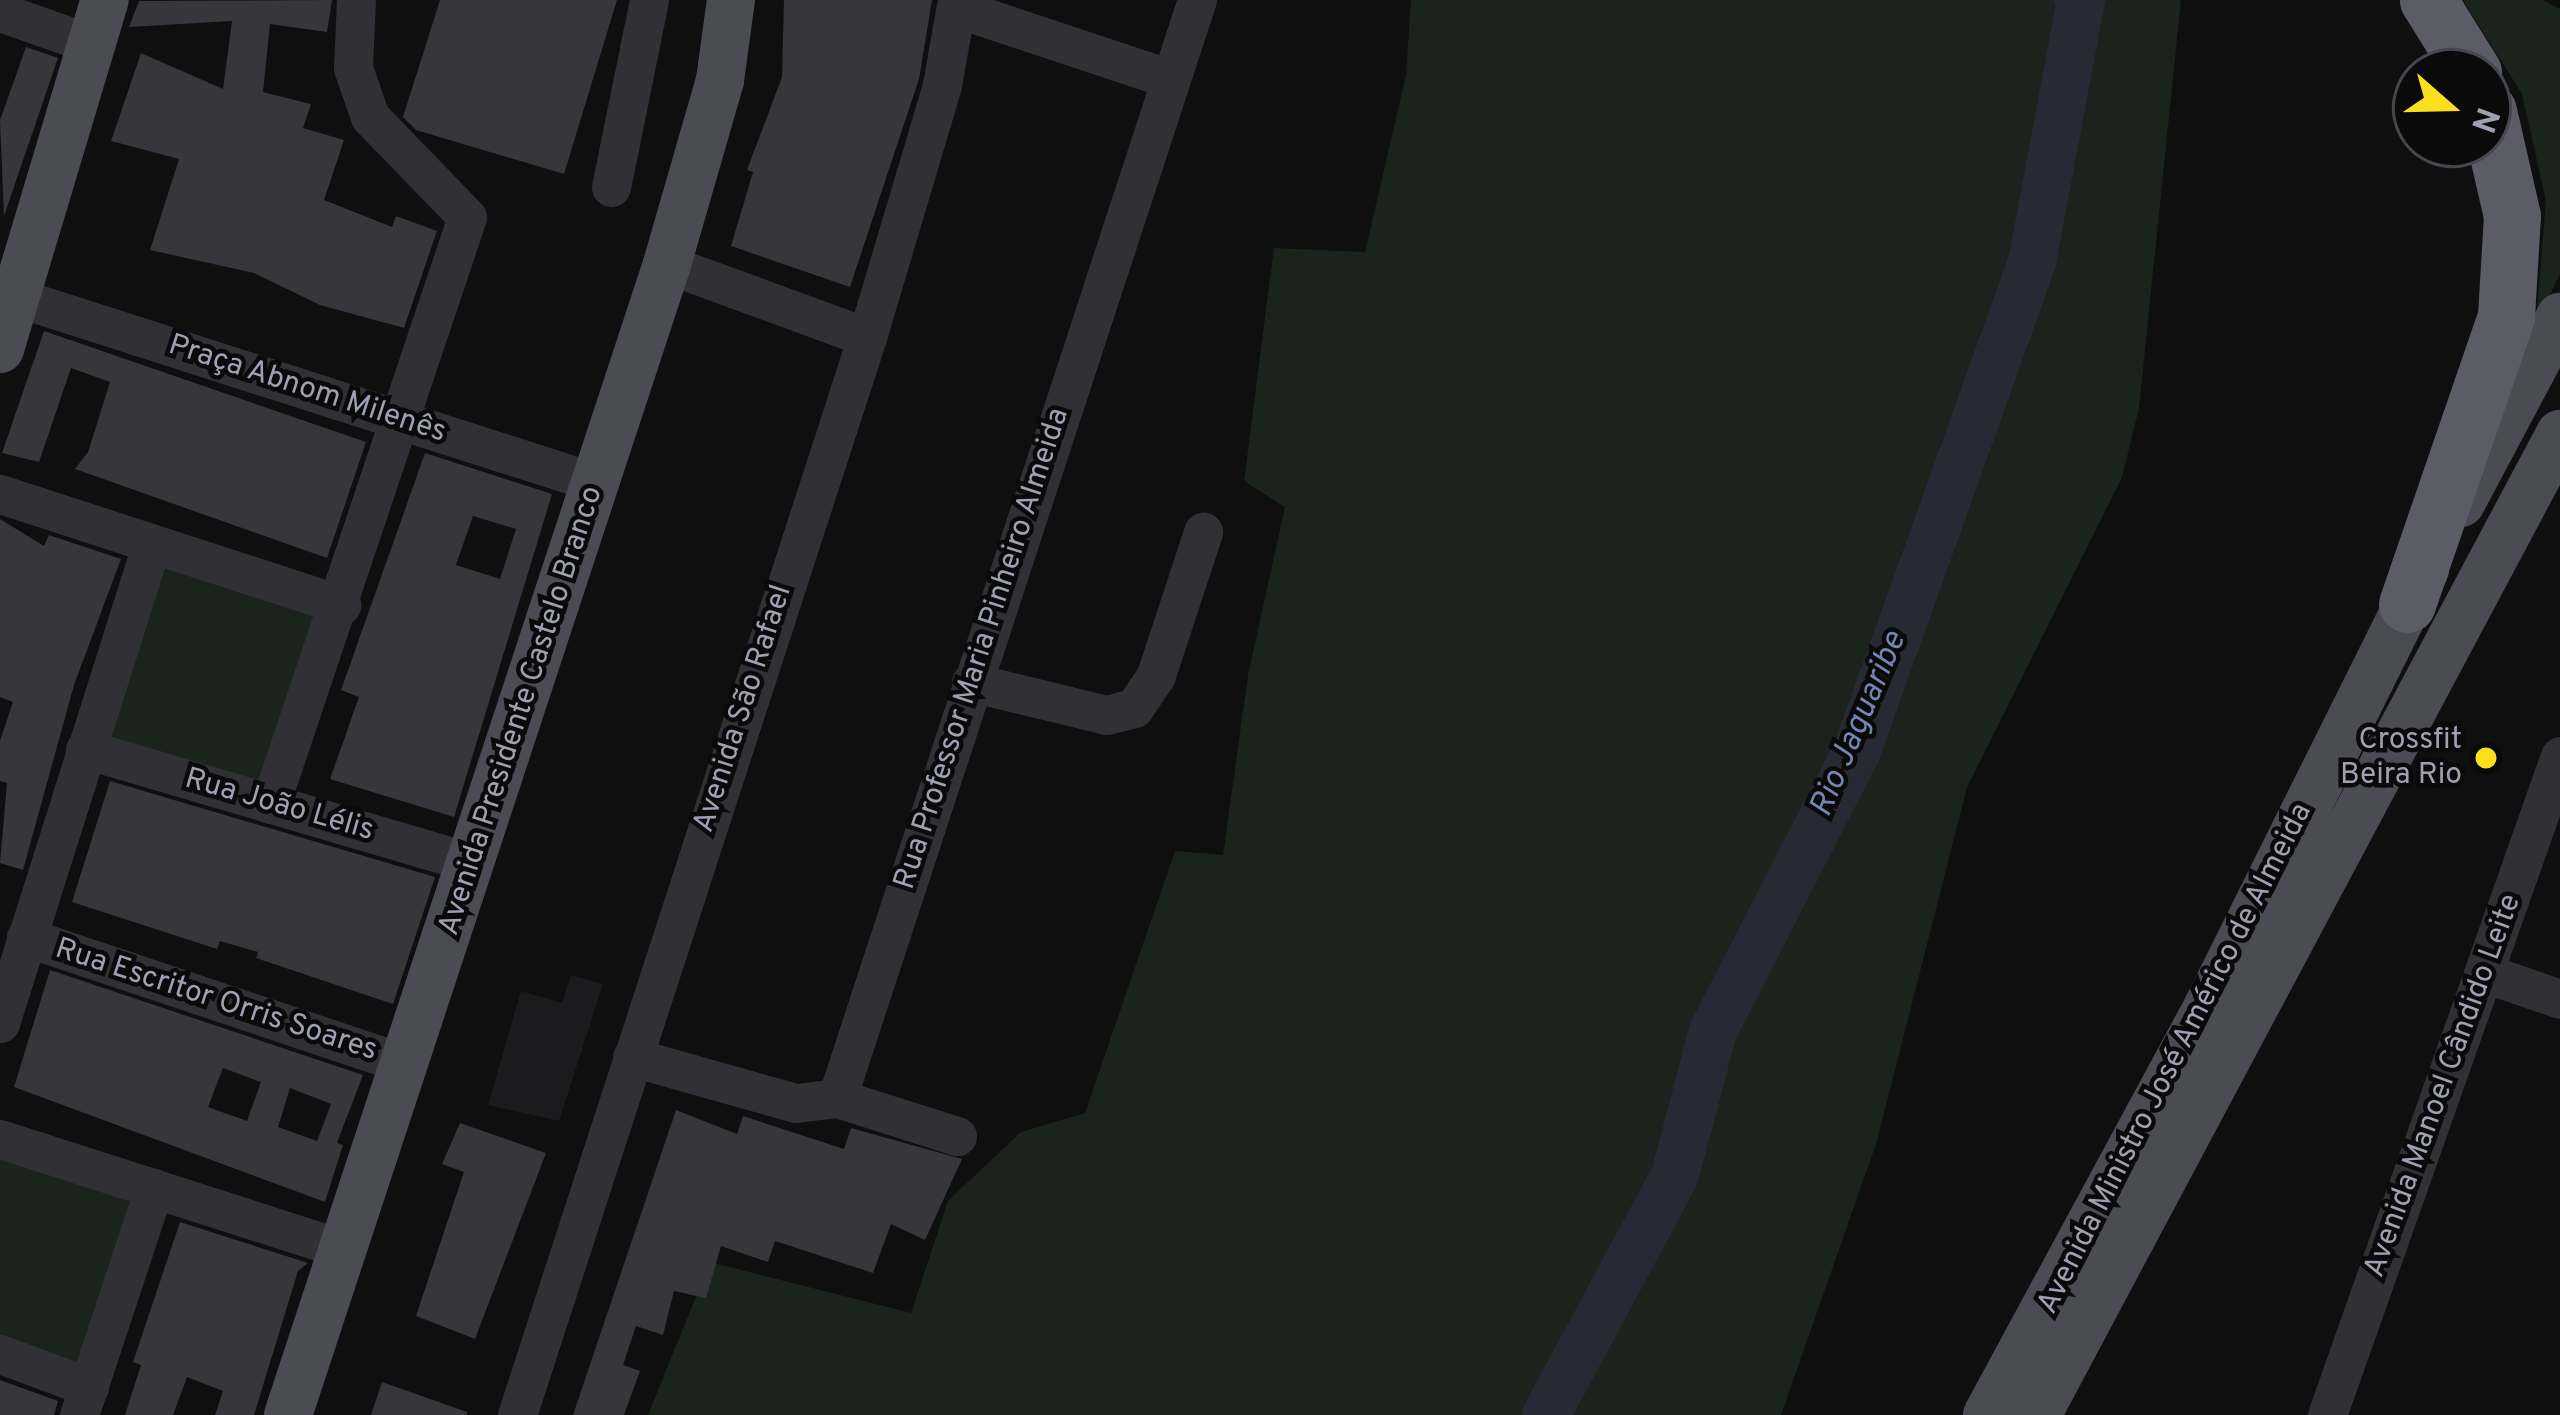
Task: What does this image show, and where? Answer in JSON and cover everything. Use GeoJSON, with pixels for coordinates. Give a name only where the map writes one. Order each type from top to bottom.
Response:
{"type":"FeatureCollection","features":[{"type":"Feature","properties":{"kind":"highway"},"geometry":{"type":"LineString","coordinates":[[2428,0],[2458,48]]}},
{"type":"Feature","properties":{"kind":"highway"},"geometry":{"type":"LineString","coordinates":[[2407,604],[2506,316],[2512,216],[2501,168]]}},
{"type":"Feature","properties":{"kind":"main road","name":"Avenida Presidente Castelo Branco"},"geometry":{"type":"LineString","coordinates":[[289,1415],[667,264],[720,80],[730,0]]}},
{"type":"Feature","properties":{"kind":"main road"},"geometry":{"type":"LineString","coordinates":[[0,349],[99,23]]}},
{"type":"Feature","properties":{"kind":"main road","name":"Avenida Ministro José Américo de Almeida"},"geometry":{"type":"LineString","coordinates":[[2037,1415],[2224,1022],[2407,604],[2560,317]]}},
{"type":"Feature","properties":{"kind":"main road","name":"Avenida Ministro José Américo de Almeida"},"geometry":{"type":"LineString","coordinates":[[1987,1415],[2224,1022],[2560,434]]}},
{"type":"Feature","properties":{"kind":"street"},"geometry":{"type":"LineString","coordinates":[[270,804],[341,604],[467,217],[370,117],[353,68],[356,0]]}},
{"type":"Feature","properties":{"kind":"street"},"geometry":{"type":"LineString","coordinates":[[611,187],[649,0]]}},
{"type":"Feature","properties":{"kind":"street","name":"Rua Professor Maria Pinheiro Almeida"},"geometry":{"type":"LineString","coordinates":[[837,1098],[1197,0]]}},
{"type":"Feature","properties":{"kind":"street"},"geometry":{"type":"LineString","coordinates":[[957,4],[1170,79]]}},
{"type":"Feature","properties":{"kind":"street","name":"Avenida São Rafael"},"geometry":{"type":"LineString","coordinates":[[517,1415],[867,337],[942,85],[957,4]]}},
{"type":"Feature","properties":{"kind":"street"},"geometry":{"type":"LineString","coordinates":[[0,12],[99,23]]}},
{"type":"Feature","properties":{"kind":"street"},"geometry":{"type":"LineString","coordinates":[[667,264],[867,337]]}},
{"type":"Feature","properties":{"kind":"street","name":"Praça Abnom Milenês"},"geometry":{"type":"LineString","coordinates":[[16,297],[597,482]]}},
{"type":"Feature","properties":{"kind":"street"},"geometry":{"type":"LineString","coordinates":[[2060,1415],[2560,472]]}},
{"type":"Feature","properties":{"kind":"street"},"geometry":{"type":"LineString","coordinates":[[0,494],[341,604]]}},
{"type":"Feature","properties":{"kind":"street"},"geometry":{"type":"LineString","coordinates":[[971,682],[1106,715],[1133,708],[1156,675],[1203,532]]}},
{"type":"Feature","properties":{"kind":"street"},"geometry":{"type":"LineString","coordinates":[[0,1023],[152,543]]}},
{"type":"Feature","properties":{"kind":"street","name":"Rua João Lélis"},"geometry":{"type":"LineString","coordinates":[[85,749],[472,862]]}},
{"type":"Feature","properties":{"kind":"street","name":"Avenida Manoel Cândido Leite"},"geometry":{"type":"LineString","coordinates":[[2327,1415],[2560,756]]}},
{"type":"Feature","properties":{"kind":"street","name":"Rua Escritor Orris Soares"},"geometry":{"type":"LineString","coordinates":[[26,937],[406,1064]]}},
{"type":"Feature","properties":{"kind":"street"},"geometry":{"type":"LineString","coordinates":[[2485,973],[2560,999]]}},
{"type":"Feature","properties":{"kind":"street"},"geometry":{"type":"LineString","coordinates":[[632,1058],[796,1103],[837,1098],[957,1136]]}},
{"type":"Feature","properties":{"kind":"street"},"geometry":{"type":"LineString","coordinates":[[0,1139],[344,1249]]}},
{"type":"Feature","properties":{"kind":"street"},"geometry":{"type":"LineString","coordinates":[[0,1354],[84,1401],[154,1188]]}},
{"type":"Feature","properties":{"kind":"shaded area"},"geometry":{"type":"Polygon","coordinates":[[[1411,0],[2181,0],[2139,408],[2122,477],[1967,787],[1877,1141],[1781,1415],[648,1415],[710,1262],[911,1313],[948,1201],[1021,1132],[1085,1113],[1175,851],[1223,855],[1248,675],[1285,507],[1244,481],[1274,248],[1365,252],[1406,75],[1411,0]]]}},
{"type":"Feature","properties":{"kind":"shaded area"},"geometry":{"type":"Polygon","coordinates":[[[2463,0],[2542,0],[2560,9],[2560,274],[2536,323],[2546,201],[2522,94],[2512,78],[2512,48],[2493,48],[2463,0]]]}},
{"type":"Feature","properties":{"kind":"shaded area"},"geometry":{"type":"Polygon","coordinates":[[[156,561],[321,618],[263,792],[99,740],[156,561]]]}},
{"type":"Feature","properties":{"kind":"shaded area"},"geometry":{"type":"Polygon","coordinates":[[[571,975],[603,984],[559,1121],[488,1105],[521,991],[562,1003],[571,975]]]}},
{"type":"Feature","properties":{"kind":"shaded area"},"geometry":{"type":"Polygon","coordinates":[[[0,1139],[144,1190],[81,1370],[0,1342],[0,1139]]]}},
{"type":"Feature","properties":{"kind":"building"},"geometry":{"type":"Polygon","coordinates":[[[332,0],[327,32],[270,24],[263,92],[311,104],[303,128],[344,140],[324,200],[392,227],[396,216],[437,231],[404,328],[320,305],[254,273],[150,250],[179,159],[111,141],[141,53],[223,89],[232,21],[129,27],[139,1],[332,0]]]}},
{"type":"Feature","properties":{"kind":"building"},"geometry":{"type":"Polygon","coordinates":[[[440,0],[617,0],[564,174],[416,130],[403,117],[440,0]]]}},
{"type":"Feature","properties":{"kind":"building"},"geometry":{"type":"Polygon","coordinates":[[[784,0],[932,0],[919,79],[850,287],[731,246],[753,172],[747,170],[782,77],[784,0]]]}},
{"type":"Feature","properties":{"kind":"building"},"geometry":{"type":"Polygon","coordinates":[[[26,47],[58,58],[4,216],[0,120],[26,47]]]}},
{"type":"Feature","properties":{"kind":"building"},"geometry":{"type":"Polygon","coordinates":[[[44,331],[366,442],[327,558],[75,469],[88,452],[110,382],[71,368],[39,462],[2,453],[44,331]]]}},
{"type":"Feature","properties":{"kind":"building"},"geometry":{"type":"Polygon","coordinates":[[[425,453],[552,494],[454,817],[330,779],[359,697],[341,690],[425,453]],[[473,516],[456,565],[500,579],[516,529],[473,516]]]}},
{"type":"Feature","properties":{"kind":"building"},"geometry":{"type":"Polygon","coordinates":[[[0,519],[44,546],[49,535],[121,559],[74,685],[23,870],[0,863],[7,783],[0,781],[0,741],[13,702],[0,697],[0,519]]]}},
{"type":"Feature","properties":{"kind":"building"},"geometry":{"type":"Polygon","coordinates":[[[110,781],[435,877],[393,1004],[256,958],[258,952],[220,941],[217,949],[72,902],[110,781]]]}},
{"type":"Feature","properties":{"kind":"building"},"geometry":{"type":"Polygon","coordinates":[[[50,970],[363,1075],[337,1143],[343,1145],[325,1202],[14,1087],[50,970]],[[223,1068],[208,1107],[247,1121],[261,1082],[223,1068]],[[290,1088],[278,1127],[317,1141],[331,1104],[290,1088]]]}},
{"type":"Feature","properties":{"kind":"building"},"geometry":{"type":"Polygon","coordinates":[[[676,1110],[737,1134],[743,1116],[844,1149],[851,1128],[962,1159],[925,1240],[891,1224],[873,1273],[775,1241],[768,1262],[721,1246],[706,1298],[674,1291],[663,1335],[636,1326],[623,1365],[640,1371],[624,1415],[573,1415],[676,1110]]]}},
{"type":"Feature","properties":{"kind":"building"},"geometry":{"type":"Polygon","coordinates":[[[460,1123],[546,1153],[475,1339],[416,1316],[464,1172],[442,1164],[460,1123]]]}},
{"type":"Feature","properties":{"kind":"building"},"geometry":{"type":"Polygon","coordinates":[[[180,1222],[308,1263],[298,1271],[254,1415],[215,1415],[223,1391],[187,1377],[173,1415],[125,1415],[141,1365],[133,1362],[180,1222]]]}},
{"type":"Feature","properties":{"kind":"building"},"geometry":{"type":"Polygon","coordinates":[[[0,1380],[58,1401],[54,1415],[0,1415],[0,1380]]]}},
{"type":"Feature","properties":{"kind":"building"},"geometry":{"type":"Polygon","coordinates":[[[382,1382],[467,1412],[467,1415],[371,1415],[382,1382]]]}},
{"type":"Feature","properties":{"kind":"waterway"},"geometry":{"type":"LineString","coordinates":[[2058,0],[2073,42]]}},
{"type":"Feature","properties":{"kind":"waterway","name":"Rio Jaguaribe"},"geometry":{"type":"LineString","coordinates":[[1546,1415],[1675,1175],[1713,1031],[1856,753],[2032,262],[2081,0]]}},
{"type":"Feature","properties":{"kind":"place","name":"Crossfit Beira Rio"},"geometry":{"type":"Point","coordinates":[2486,758]}}]}
